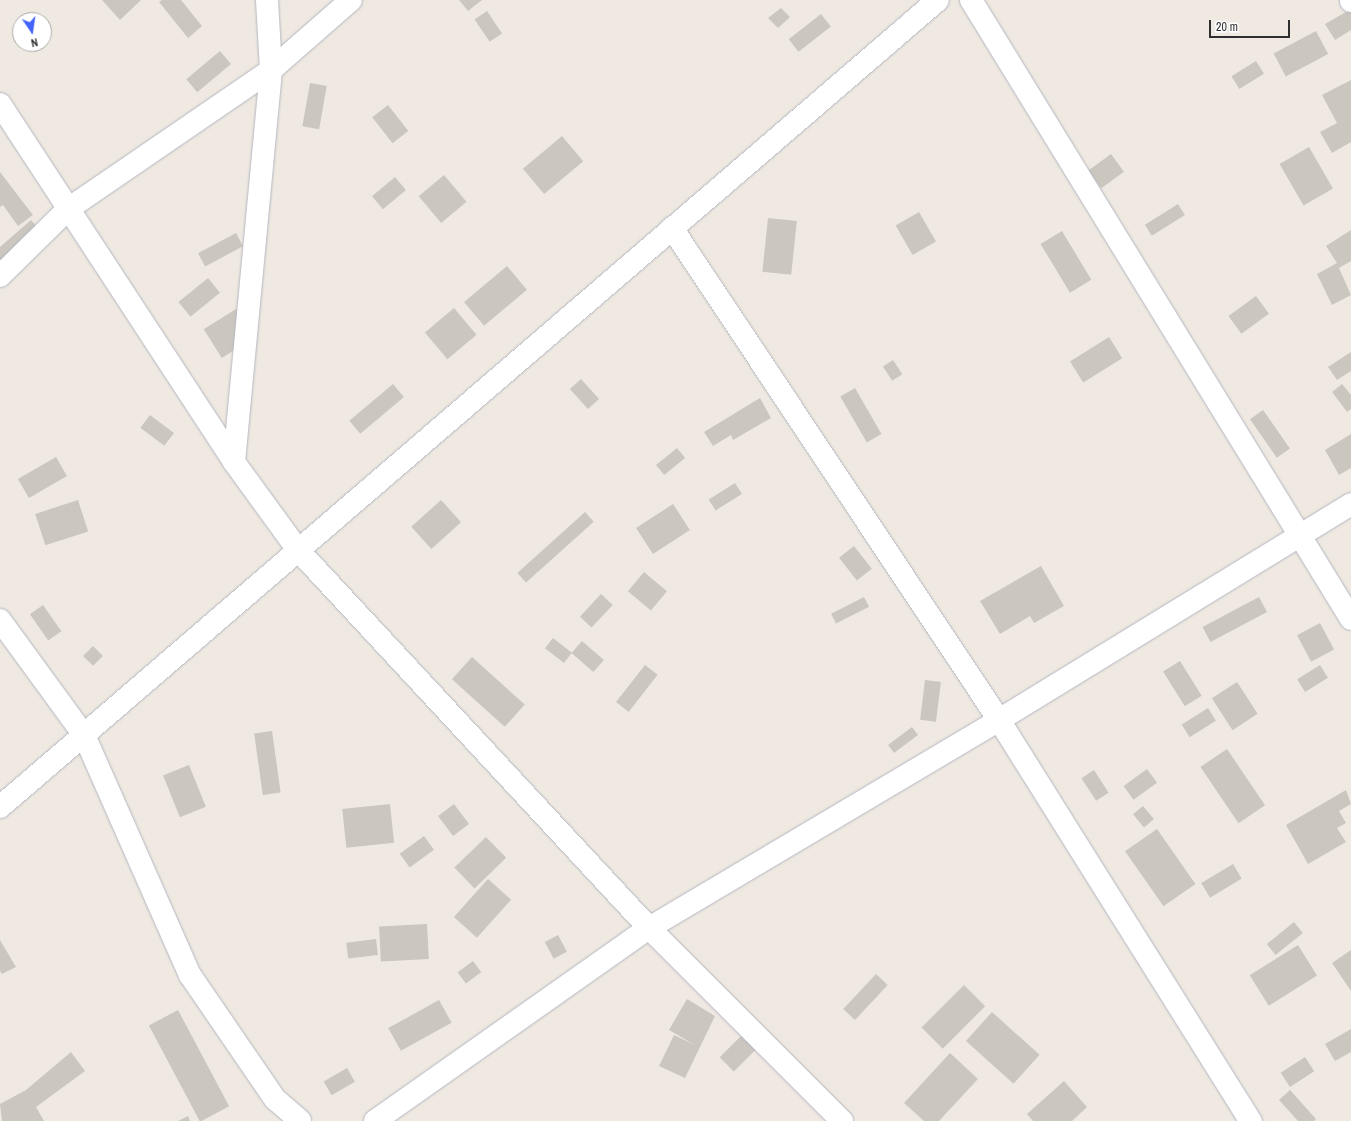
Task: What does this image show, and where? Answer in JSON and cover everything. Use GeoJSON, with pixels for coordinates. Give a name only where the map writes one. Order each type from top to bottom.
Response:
{"type":"FeatureCollection","features":[{"type":"Feature","properties":{"kind":"street"},"geometry":{"type":"LineString","coordinates":[[234,462],[271,70],[267,0]]}},
{"type":"Feature","properties":{"kind":"street"},"geometry":{"type":"LineString","coordinates":[[0,276],[68,209],[271,70],[351,0]]}},
{"type":"Feature","properties":{"kind":"street"},"geometry":{"type":"LineString","coordinates":[[0,807],[938,0]]}},
{"type":"Feature","properties":{"kind":"street"},"geometry":{"type":"LineString","coordinates":[[971,0],[1351,619]]}},
{"type":"Feature","properties":{"kind":"street"},"geometry":{"type":"LineString","coordinates":[[0,104],[234,462],[298,550],[649,928],[842,1121]]}},
{"type":"Feature","properties":{"kind":"street"},"geometry":{"type":"LineString","coordinates":[[672,228],[999,720],[1251,1121]]}},
{"type":"Feature","properties":{"kind":"street"},"geometry":{"type":"LineString","coordinates":[[375,1121],[649,928],[999,720],[1351,504]]}},
{"type":"Feature","properties":{"kind":"street"},"geometry":{"type":"LineString","coordinates":[[0,620],[84,735],[190,975],[275,1099],[300,1121]]}},
{"type":"Feature","properties":{"kind":"building"},"geometry":{"type":"Polygon","coordinates":[[[102,0],[141,0],[120,20],[102,0]]]}},
{"type":"Feature","properties":{"kind":"building"},"geometry":{"type":"Polygon","coordinates":[[[162,0],[181,0],[202,26],[188,38],[159,2],[162,0]]]}},
{"type":"Feature","properties":{"kind":"building"},"geometry":{"type":"Polygon","coordinates":[[[459,0],[482,0],[468,11],[459,0]]]}},
{"type":"Feature","properties":{"kind":"building"},"geometry":{"type":"Polygon","coordinates":[[[781,8],[790,17],[778,28],[768,18],[781,8]]]}},
{"type":"Feature","properties":{"kind":"building"},"geometry":{"type":"Polygon","coordinates":[[[1351,9],[1351,30],[1335,40],[1325,24],[1351,9]]]}},
{"type":"Feature","properties":{"kind":"building"},"geometry":{"type":"Polygon","coordinates":[[[487,11],[502,33],[490,42],[475,19],[487,11]]]}},
{"type":"Feature","properties":{"kind":"building"},"geometry":{"type":"Polygon","coordinates":[[[821,14],[831,27],[799,52],[789,39],[821,14]]]}},
{"type":"Feature","properties":{"kind":"building"},"geometry":{"type":"Polygon","coordinates":[[[1316,31],[1328,54],[1286,76],[1274,54],[1316,31]]]}},
{"type":"Feature","properties":{"kind":"building"},"geometry":{"type":"Polygon","coordinates":[[[220,51],[231,64],[197,92],[186,79],[220,51]]]}},
{"type":"Feature","properties":{"kind":"building"},"geometry":{"type":"Polygon","coordinates":[[[1256,61],[1264,74],[1239,89],[1231,76],[1256,61]]]}},
{"type":"Feature","properties":{"kind":"building"},"geometry":{"type":"Polygon","coordinates":[[[1351,80],[1351,142],[1332,153],[1320,132],[1337,123],[1322,95],[1351,80]]]}},
{"type":"Feature","properties":{"kind":"building"},"geometry":{"type":"Polygon","coordinates":[[[310,83],[327,86],[319,129],[302,126],[310,83]]]}},
{"type":"Feature","properties":{"kind":"building"},"geometry":{"type":"Polygon","coordinates":[[[388,105],[408,131],[393,143],[372,117],[388,105]]]}},
{"type":"Feature","properties":{"kind":"building"},"geometry":{"type":"Polygon","coordinates":[[[562,136],[583,161],[544,194],[523,169],[562,136]]]}},
{"type":"Feature","properties":{"kind":"building"},"geometry":{"type":"Polygon","coordinates":[[[1309,147],[1333,189],[1304,206],[1280,164],[1309,147]]]}},
{"type":"Feature","properties":{"kind":"building"},"geometry":{"type":"Polygon","coordinates":[[[1111,154],[1124,172],[1101,188],[1088,170],[1111,154]]]}},
{"type":"Feature","properties":{"kind":"building"},"geometry":{"type":"Polygon","coordinates":[[[0,172],[33,215],[18,226],[3,205],[0,207],[0,172]]]}},
{"type":"Feature","properties":{"kind":"building"},"geometry":{"type":"Polygon","coordinates":[[[444,175],[466,202],[441,223],[419,196],[444,175]]]}},
{"type":"Feature","properties":{"kind":"building"},"geometry":{"type":"Polygon","coordinates":[[[395,177],[406,190],[383,209],[372,196],[395,177]]]}},
{"type":"Feature","properties":{"kind":"building"},"geometry":{"type":"Polygon","coordinates":[[[1178,204],[1185,215],[1152,236],[1145,225],[1178,204]]]}},
{"type":"Feature","properties":{"kind":"building"},"geometry":{"type":"Polygon","coordinates":[[[919,212],[936,241],[913,255],[896,226],[919,212]]]}},
{"type":"Feature","properties":{"kind":"building"},"geometry":{"type":"Polygon","coordinates":[[[768,218],[797,221],[791,275],[762,272],[768,218]]]}},
{"type":"Feature","properties":{"kind":"building"},"geometry":{"type":"Polygon","coordinates":[[[31,220],[40,230],[0,264],[0,247],[31,220]]]}},
{"type":"Feature","properties":{"kind":"building"},"geometry":{"type":"Polygon","coordinates":[[[1351,230],[1351,261],[1339,268],[1351,295],[1332,305],[1317,274],[1337,263],[1326,246],[1351,230]]]}},
{"type":"Feature","properties":{"kind":"building"},"geometry":{"type":"Polygon","coordinates":[[[1062,231],[1091,280],[1070,293],[1041,244],[1062,231]]]}},
{"type":"Feature","properties":{"kind":"building"},"geometry":{"type":"Polygon","coordinates":[[[236,233],[243,246],[205,266],[198,253],[236,233]]]}},
{"type":"Feature","properties":{"kind":"building"},"geometry":{"type":"Polygon","coordinates":[[[507,266],[527,290],[484,326],[464,302],[507,266]]]}},
{"type":"Feature","properties":{"kind":"building"},"geometry":{"type":"Polygon","coordinates":[[[208,278],[220,293],[190,317],[178,302],[208,278]]]}},
{"type":"Feature","properties":{"kind":"building"},"geometry":{"type":"Polygon","coordinates":[[[1256,296],[1269,314],[1241,334],[1228,316],[1256,296]]]}},
{"type":"Feature","properties":{"kind":"building"},"geometry":{"type":"Polygon","coordinates":[[[454,308],[476,335],[447,359],[425,332],[454,308]]]}},
{"type":"Feature","properties":{"kind":"building"},"geometry":{"type":"Polygon","coordinates":[[[236,309],[254,338],[222,358],[204,329],[236,309]]]}},
{"type":"Feature","properties":{"kind":"building"},"geometry":{"type":"Polygon","coordinates":[[[1109,337],[1122,358],[1083,383],[1070,361],[1109,337]]]}},
{"type":"Feature","properties":{"kind":"building"},"geometry":{"type":"Polygon","coordinates":[[[1351,352],[1351,371],[1337,380],[1328,367],[1351,352]]]}},
{"type":"Feature","properties":{"kind":"building"},"geometry":{"type":"Polygon","coordinates":[[[893,360],[902,374],[892,381],[883,367],[893,360]]]}},
{"type":"Feature","properties":{"kind":"building"},"geometry":{"type":"Polygon","coordinates":[[[581,379],[599,399],[588,409],[570,389],[581,379]]]}},
{"type":"Feature","properties":{"kind":"building"},"geometry":{"type":"Polygon","coordinates":[[[393,384],[404,397],[360,434],[349,421],[393,384]]]}},
{"type":"Feature","properties":{"kind":"building"},"geometry":{"type":"Polygon","coordinates":[[[1342,384],[1351,395],[1351,409],[1347,412],[1332,392],[1342,384]]]}},
{"type":"Feature","properties":{"kind":"building"},"geometry":{"type":"Polygon","coordinates":[[[855,388],[882,434],[867,442],[840,396],[855,388]]]}},
{"type":"Feature","properties":{"kind":"building"},"geometry":{"type":"Polygon","coordinates":[[[760,398],[771,418],[733,440],[731,435],[713,446],[704,432],[760,398]]]}},
{"type":"Feature","properties":{"kind":"building"},"geometry":{"type":"Polygon","coordinates":[[[1263,410],[1290,449],[1277,458],[1250,419],[1263,410]]]}},
{"type":"Feature","properties":{"kind":"building"},"geometry":{"type":"Polygon","coordinates":[[[150,415],[174,433],[164,446],[140,428],[150,415]]]}},
{"type":"Feature","properties":{"kind":"building"},"geometry":{"type":"Polygon","coordinates":[[[1351,434],[1351,468],[1339,475],[1325,450],[1351,434]]]}},
{"type":"Feature","properties":{"kind":"building"},"geometry":{"type":"Polygon","coordinates":[[[677,448],[685,458],[664,475],[656,465],[677,448]]]}},
{"type":"Feature","properties":{"kind":"building"},"geometry":{"type":"Polygon","coordinates":[[[56,457],[67,476],[29,498],[18,479],[56,457]]]}},
{"type":"Feature","properties":{"kind":"building"},"geometry":{"type":"Polygon","coordinates":[[[735,483],[742,494],[716,510],[709,499],[735,483]]]}},
{"type":"Feature","properties":{"kind":"building"},"geometry":{"type":"Polygon","coordinates":[[[78,500],[88,531],[45,545],[35,514],[78,500]]]}},
{"type":"Feature","properties":{"kind":"building"},"geometry":{"type":"Polygon","coordinates":[[[441,500],[461,522],[431,549],[411,527],[441,500]]]}},
{"type":"Feature","properties":{"kind":"building"},"geometry":{"type":"Polygon","coordinates":[[[673,504],[690,530],[653,554],[636,528],[673,504]]]}},
{"type":"Feature","properties":{"kind":"building"},"geometry":{"type":"Polygon","coordinates":[[[585,512],[594,522],[526,583],[517,573],[585,512]]]}},
{"type":"Feature","properties":{"kind":"building"},"geometry":{"type":"Polygon","coordinates":[[[854,546],[872,569],[857,581],[839,558],[854,546]]]}},
{"type":"Feature","properties":{"kind":"building"},"geometry":{"type":"Polygon","coordinates":[[[1041,566],[1064,606],[1034,623],[1030,616],[1000,634],[980,601],[1041,566]]]}},
{"type":"Feature","properties":{"kind":"building"},"geometry":{"type":"Polygon","coordinates":[[[644,572],[667,591],[651,610],[628,591],[644,572]]]}},
{"type":"Feature","properties":{"kind":"building"},"geometry":{"type":"Polygon","coordinates":[[[601,594],[613,605],[592,628],[580,617],[601,594]]]}},
{"type":"Feature","properties":{"kind":"building"},"geometry":{"type":"Polygon","coordinates":[[[864,597],[869,607],[836,624],[831,614],[864,597]]]}},
{"type":"Feature","properties":{"kind":"building"},"geometry":{"type":"Polygon","coordinates":[[[1259,597],[1267,612],[1210,642],[1202,627],[1259,597]]]}},
{"type":"Feature","properties":{"kind":"building"},"geometry":{"type":"Polygon","coordinates":[[[43,605],[61,631],[48,640],[30,614],[43,605]]]}},
{"type":"Feature","properties":{"kind":"building"},"geometry":{"type":"Polygon","coordinates":[[[1320,623],[1334,649],[1311,662],[1297,635],[1320,623]]]}},
{"type":"Feature","properties":{"kind":"building"},"geometry":{"type":"Polygon","coordinates":[[[553,638],[572,653],[564,663],[545,648],[553,638]]]}},
{"type":"Feature","properties":{"kind":"building"},"geometry":{"type":"Polygon","coordinates":[[[582,641],[604,660],[593,672],[572,653],[582,641]]]}},
{"type":"Feature","properties":{"kind":"building"},"geometry":{"type":"Polygon","coordinates":[[[93,646],[103,656],[93,666],[83,656],[93,646]]]}},
{"type":"Feature","properties":{"kind":"building"},"geometry":{"type":"Polygon","coordinates":[[[472,657],[525,705],[505,727],[452,679],[472,657]]]}},
{"type":"Feature","properties":{"kind":"building"},"geometry":{"type":"Polygon","coordinates":[[[1180,661],[1202,696],[1185,706],[1163,672],[1180,661]]]}},
{"type":"Feature","properties":{"kind":"building"},"geometry":{"type":"Polygon","coordinates":[[[645,665],[658,675],[629,712],[616,702],[645,665]]]}},
{"type":"Feature","properties":{"kind":"building"},"geometry":{"type":"Polygon","coordinates":[[[1320,665],[1328,678],[1305,692],[1297,679],[1320,665]]]}},
{"type":"Feature","properties":{"kind":"building"},"geometry":{"type":"Polygon","coordinates":[[[925,680],[941,682],[936,722],[920,720],[925,680]]]}},
{"type":"Feature","properties":{"kind":"building"},"geometry":{"type":"Polygon","coordinates":[[[1237,682],[1258,714],[1233,730],[1212,698],[1237,682]]]}},
{"type":"Feature","properties":{"kind":"building"},"geometry":{"type":"Polygon","coordinates":[[[1208,708],[1216,721],[1190,737],[1182,724],[1208,708]]]}},
{"type":"Feature","properties":{"kind":"building"},"geometry":{"type":"Polygon","coordinates":[[[912,727],[918,735],[894,753],[888,745],[912,727]]]}},
{"type":"Feature","properties":{"kind":"building"},"geometry":{"type":"Polygon","coordinates":[[[272,731],[281,792],[263,795],[254,734],[272,731]]]}},
{"type":"Feature","properties":{"kind":"building"},"geometry":{"type":"Polygon","coordinates":[[[1227,749],[1265,805],[1238,823],[1200,767],[1227,749]]]}},
{"type":"Feature","properties":{"kind":"building"},"geometry":{"type":"Polygon","coordinates":[[[189,765],[206,807],[180,817],[163,775],[189,765]]]}},
{"type":"Feature","properties":{"kind":"building"},"geometry":{"type":"Polygon","coordinates":[[[1147,769],[1157,783],[1134,800],[1124,786],[1147,769]]]}},
{"type":"Feature","properties":{"kind":"building"},"geometry":{"type":"Polygon","coordinates":[[[1094,770],[1109,793],[1096,801],[1081,778],[1094,770]]]}},
{"type":"Feature","properties":{"kind":"building"},"geometry":{"type":"Polygon","coordinates":[[[1346,790],[1351,804],[1339,811],[1346,823],[1337,828],[1346,842],[1308,864],[1286,825],[1346,790]]]}},
{"type":"Feature","properties":{"kind":"building"},"geometry":{"type":"Polygon","coordinates":[[[390,804],[394,843],[346,848],[342,809],[390,804]]]}},
{"type":"Feature","properties":{"kind":"building"},"geometry":{"type":"Polygon","coordinates":[[[454,804],[469,824],[453,836],[438,816],[454,804]]]}},
{"type":"Feature","properties":{"kind":"building"},"geometry":{"type":"Polygon","coordinates":[[[1143,806],[1154,819],[1144,827],[1133,814],[1143,806]]]}},
{"type":"Feature","properties":{"kind":"building"},"geometry":{"type":"Polygon","coordinates":[[[1157,829],[1195,884],[1163,906],[1125,851],[1157,829]]]}},
{"type":"Feature","properties":{"kind":"building"},"geometry":{"type":"Polygon","coordinates":[[[424,836],[434,850],[410,867],[400,854],[424,836]]]}},
{"type":"Feature","properties":{"kind":"building"},"geometry":{"type":"Polygon","coordinates":[[[486,837],[506,858],[474,888],[454,868],[486,837]]]}},
{"type":"Feature","properties":{"kind":"building"},"geometry":{"type":"Polygon","coordinates":[[[1233,864],[1242,879],[1210,898],[1201,883],[1233,864]]]}},
{"type":"Feature","properties":{"kind":"building"},"geometry":{"type":"Polygon","coordinates":[[[488,879],[511,900],[477,938],[454,917],[488,879]]]}},
{"type":"Feature","properties":{"kind":"building"},"geometry":{"type":"Polygon","coordinates":[[[1294,922],[1303,933],[1276,955],[1267,944],[1294,922]]]}},
{"type":"Feature","properties":{"kind":"building"},"geometry":{"type":"Polygon","coordinates":[[[427,924],[429,959],[381,961],[379,927],[427,924]]]}},
{"type":"Feature","properties":{"kind":"building"},"geometry":{"type":"Polygon","coordinates":[[[558,935],[567,952],[554,959],[545,942],[558,935]]]}},
{"type":"Feature","properties":{"kind":"building"},"geometry":{"type":"Polygon","coordinates":[[[376,939],[378,955],[348,959],[346,943],[376,939]]]}},
{"type":"Feature","properties":{"kind":"building"},"geometry":{"type":"Polygon","coordinates":[[[0,940],[16,967],[2,974],[0,971],[0,940]]]}},
{"type":"Feature","properties":{"kind":"building"},"geometry":{"type":"Polygon","coordinates":[[[1298,945],[1317,976],[1269,1006],[1250,975],[1298,945]]]}},
{"type":"Feature","properties":{"kind":"building"},"geometry":{"type":"Polygon","coordinates":[[[1351,950],[1351,991],[1332,963],[1351,950]]]}},
{"type":"Feature","properties":{"kind":"building"},"geometry":{"type":"Polygon","coordinates":[[[473,961],[481,972],[466,983],[458,972],[473,961]]]}},
{"type":"Feature","properties":{"kind":"building"},"geometry":{"type":"Polygon","coordinates":[[[876,974],[888,985],[855,1020],[843,1009],[876,974]]]}},
{"type":"Feature","properties":{"kind":"building"},"geometry":{"type":"Polygon","coordinates":[[[964,985],[985,1006],[943,1049],[922,1027],[964,985]]]}},
{"type":"Feature","properties":{"kind":"building"},"geometry":{"type":"Polygon","coordinates":[[[687,999],[715,1016],[685,1078],[659,1066],[674,1035],[695,1045],[669,1030],[687,999]]]}},
{"type":"Feature","properties":{"kind":"building"},"geometry":{"type":"Polygon","coordinates":[[[439,1000],[452,1023],[401,1051],[388,1028],[439,1000]]]}},
{"type":"Feature","properties":{"kind":"building"},"geometry":{"type":"Polygon","coordinates":[[[178,1010],[229,1106],[200,1121],[149,1025],[178,1010]]]}},
{"type":"Feature","properties":{"kind":"building"},"geometry":{"type":"Polygon","coordinates":[[[992,1012],[1040,1055],[1013,1084],[966,1041],[992,1012]]]}},
{"type":"Feature","properties":{"kind":"building"},"geometry":{"type":"Polygon","coordinates":[[[1351,1029],[1351,1052],[1335,1061],[1325,1044],[1351,1029]]]}},
{"type":"Feature","properties":{"kind":"building"},"geometry":{"type":"Polygon","coordinates":[[[743,1034],[757,1048],[734,1071],[720,1057],[743,1034]]]}},
{"type":"Feature","properties":{"kind":"building"},"geometry":{"type":"Polygon","coordinates":[[[71,1052],[85,1071],[36,1107],[44,1121],[2,1121],[0,1104],[26,1090],[71,1052]]]}},
{"type":"Feature","properties":{"kind":"building"},"geometry":{"type":"Polygon","coordinates":[[[950,1053],[978,1079],[939,1121],[924,1121],[904,1103],[950,1053]]]}},
{"type":"Feature","properties":{"kind":"building"},"geometry":{"type":"Polygon","coordinates":[[[1305,1057],[1314,1071],[1290,1087],[1281,1073],[1305,1057]]]}},
{"type":"Feature","properties":{"kind":"building"},"geometry":{"type":"Polygon","coordinates":[[[347,1068],[355,1082],[332,1095],[324,1082],[347,1068]]]}},
{"type":"Feature","properties":{"kind":"building"},"geometry":{"type":"Polygon","coordinates":[[[1064,1081],[1087,1107],[1072,1121],[1033,1121],[1027,1114],[1064,1081]]]}},
{"type":"Feature","properties":{"kind":"building"},"geometry":{"type":"Polygon","coordinates":[[[1290,1090],[1316,1119],[1314,1121],[1298,1121],[1279,1100],[1290,1090]]]}},
{"type":"Feature","properties":{"kind":"building"},"geometry":{"type":"Polygon","coordinates":[[[188,1116],[190,1121],[178,1121],[188,1116]]]}}]}
